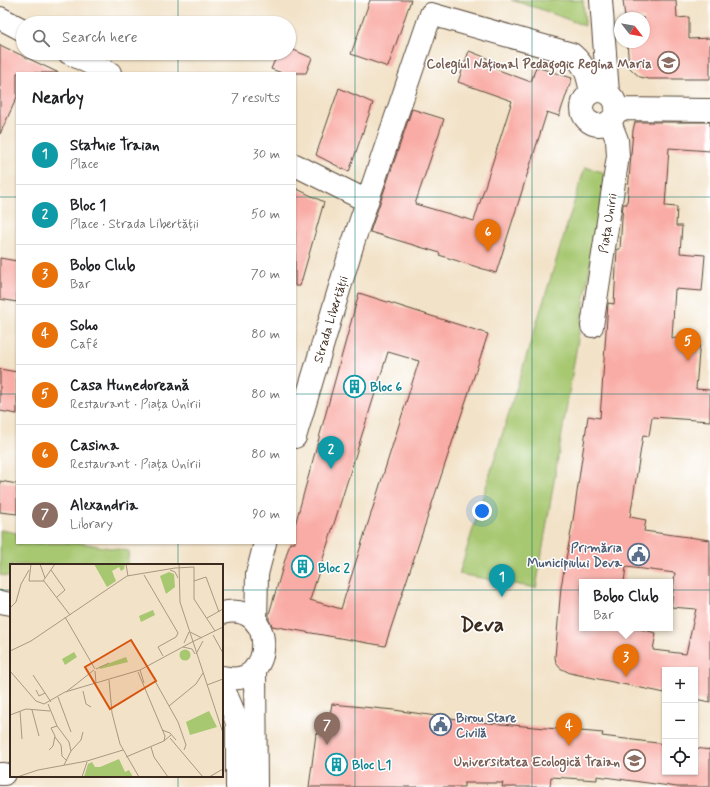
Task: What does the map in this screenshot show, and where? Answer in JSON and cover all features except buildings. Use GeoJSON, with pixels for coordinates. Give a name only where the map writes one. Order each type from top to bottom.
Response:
{"type":"FeatureCollection","features":[{"type":"Feature","properties":{"kind":"street"},"geometry":{"type":"LineString","coordinates":[[601,0],[607,104]]}},
{"type":"Feature","properties":{"kind":"street"},"geometry":{"type":"LineString","coordinates":[[433,7],[572,54],[585,68],[607,104]]}},
{"type":"Feature","properties":{"kind":"street","name":"Strada Libertății"},"geometry":{"type":"LineString","coordinates":[[296,434],[367,201],[433,7]]}},
{"type":"Feature","properties":{"kind":"street"},"geometry":{"type":"LineString","coordinates":[[0,18],[16,26]]}},
{"type":"Feature","properties":{"kind":"street"},"geometry":{"type":"LineString","coordinates":[[83,60],[108,72]]}},
{"type":"Feature","properties":{"kind":"street"},"geometry":{"type":"LineString","coordinates":[[607,104],[710,110]]}},
{"type":"Feature","properties":{"kind":"street","name":"Piața Unirii"},"geometry":{"type":"LineString","coordinates":[[592,326],[618,156],[617,140],[607,104]]}},
{"type":"Feature","properties":{"kind":"street"},"geometry":{"type":"LineString","coordinates":[[296,166],[367,201]]}},
{"type":"Feature","properties":{"kind":"street"},"geometry":{"type":"LineString","coordinates":[[256,622],[256,574],[265,544]]}},
{"type":"Feature","properties":{"kind":"street"},"geometry":{"type":"LineString","coordinates":[[226,612],[256,574]]}},
{"type":"Feature","properties":{"kind":"street"},"geometry":{"type":"LineString","coordinates":[[0,602],[10,604]]}},
{"type":"Feature","properties":{"kind":"street"},"geometry":{"type":"LineString","coordinates":[[223,677],[238,678],[247,674],[255,668],[261,659],[264,650],[264,640],[256,622],[242,613],[226,612]]}},
{"type":"Feature","properties":{"kind":"street"},"geometry":{"type":"LineString","coordinates":[[255,668],[256,787]]}},
{"type":"Feature","properties":{"kind":"street"},"geometry":{"type":"LineString","coordinates":[[223,687],[237,724],[237,787]]}},
{"type":"Feature","properties":{"kind":"green space"},"geometry":{"type":"Polygon","coordinates":[[[511,0],[583,0],[585,26],[540,9],[511,0]]]}},
{"type":"Feature","properties":{"kind":"green space"},"geometry":{"type":"Polygon","coordinates":[[[585,167],[606,173],[536,588],[459,574],[585,167]]]}},
{"type":"Feature","properties":{"kind":"green space"},"geometry":{"type":"Polygon","coordinates":[[[0,530],[16,533],[16,544],[86,544],[129,551],[127,564],[10,564],[10,577],[0,575],[0,530]]]}},
{"type":"Feature","properties":{"kind":"place","name":"Colegiul Național Pedagogic Regina Maria"},"geometry":{"type":"Point","coordinates":[668,63]}},
{"type":"Feature","properties":{"kind":"place","name":"Casina"},"geometry":{"type":"Point","coordinates":[488,252]}},
{"type":"Feature","properties":{"kind":"place","name":"Casa Hunedoreană"},"geometry":{"type":"Point","coordinates":[688,361]}},
{"type":"Feature","properties":{"kind":"place","name":"Bloc 6"},"geometry":{"type":"Point","coordinates":[355,386]}},
{"type":"Feature","properties":{"kind":"place","name":"Bloc 1"},"geometry":{"type":"Point","coordinates":[331,469]}},
{"type":"Feature","properties":{"kind":"place","name":"Primăria Municipiului Deva"},"geometry":{"type":"Point","coordinates":[638,554]}},
{"type":"Feature","properties":{"kind":"place","name":"Bloc 2"},"geometry":{"type":"Point","coordinates":[302,567]}},
{"type":"Feature","properties":{"kind":"place","name":"Statuie Traian"},"geometry":{"type":"Point","coordinates":[502,597]}},
{"type":"Feature","properties":{"kind":"place","name":"Bobo Club"},"geometry":{"type":"Point","coordinates":[626,677]}},
{"type":"Feature","properties":{"kind":"place","name":"Birou Stare Civilă"},"geometry":{"type":"Point","coordinates":[440,724]}},
{"type":"Feature","properties":{"kind":"place","name":"Alexandria"},"geometry":{"type":"Point","coordinates":[327,745]}},
{"type":"Feature","properties":{"kind":"place","name":"Soho"},"geometry":{"type":"Point","coordinates":[569,746]}},
{"type":"Feature","properties":{"kind":"place","name":"Universitatea Ecologică Traian"},"geometry":{"type":"Point","coordinates":[635,761]}},
{"type":"Feature","properties":{"kind":"place","name":"Bloc L1"},"geometry":{"type":"Point","coordinates":[337,764]}},
{"type":"Feature","properties":{"kind":"district","name":"Deva"},"geometry":{"type":"Point","coordinates":[482,624]}}]}
